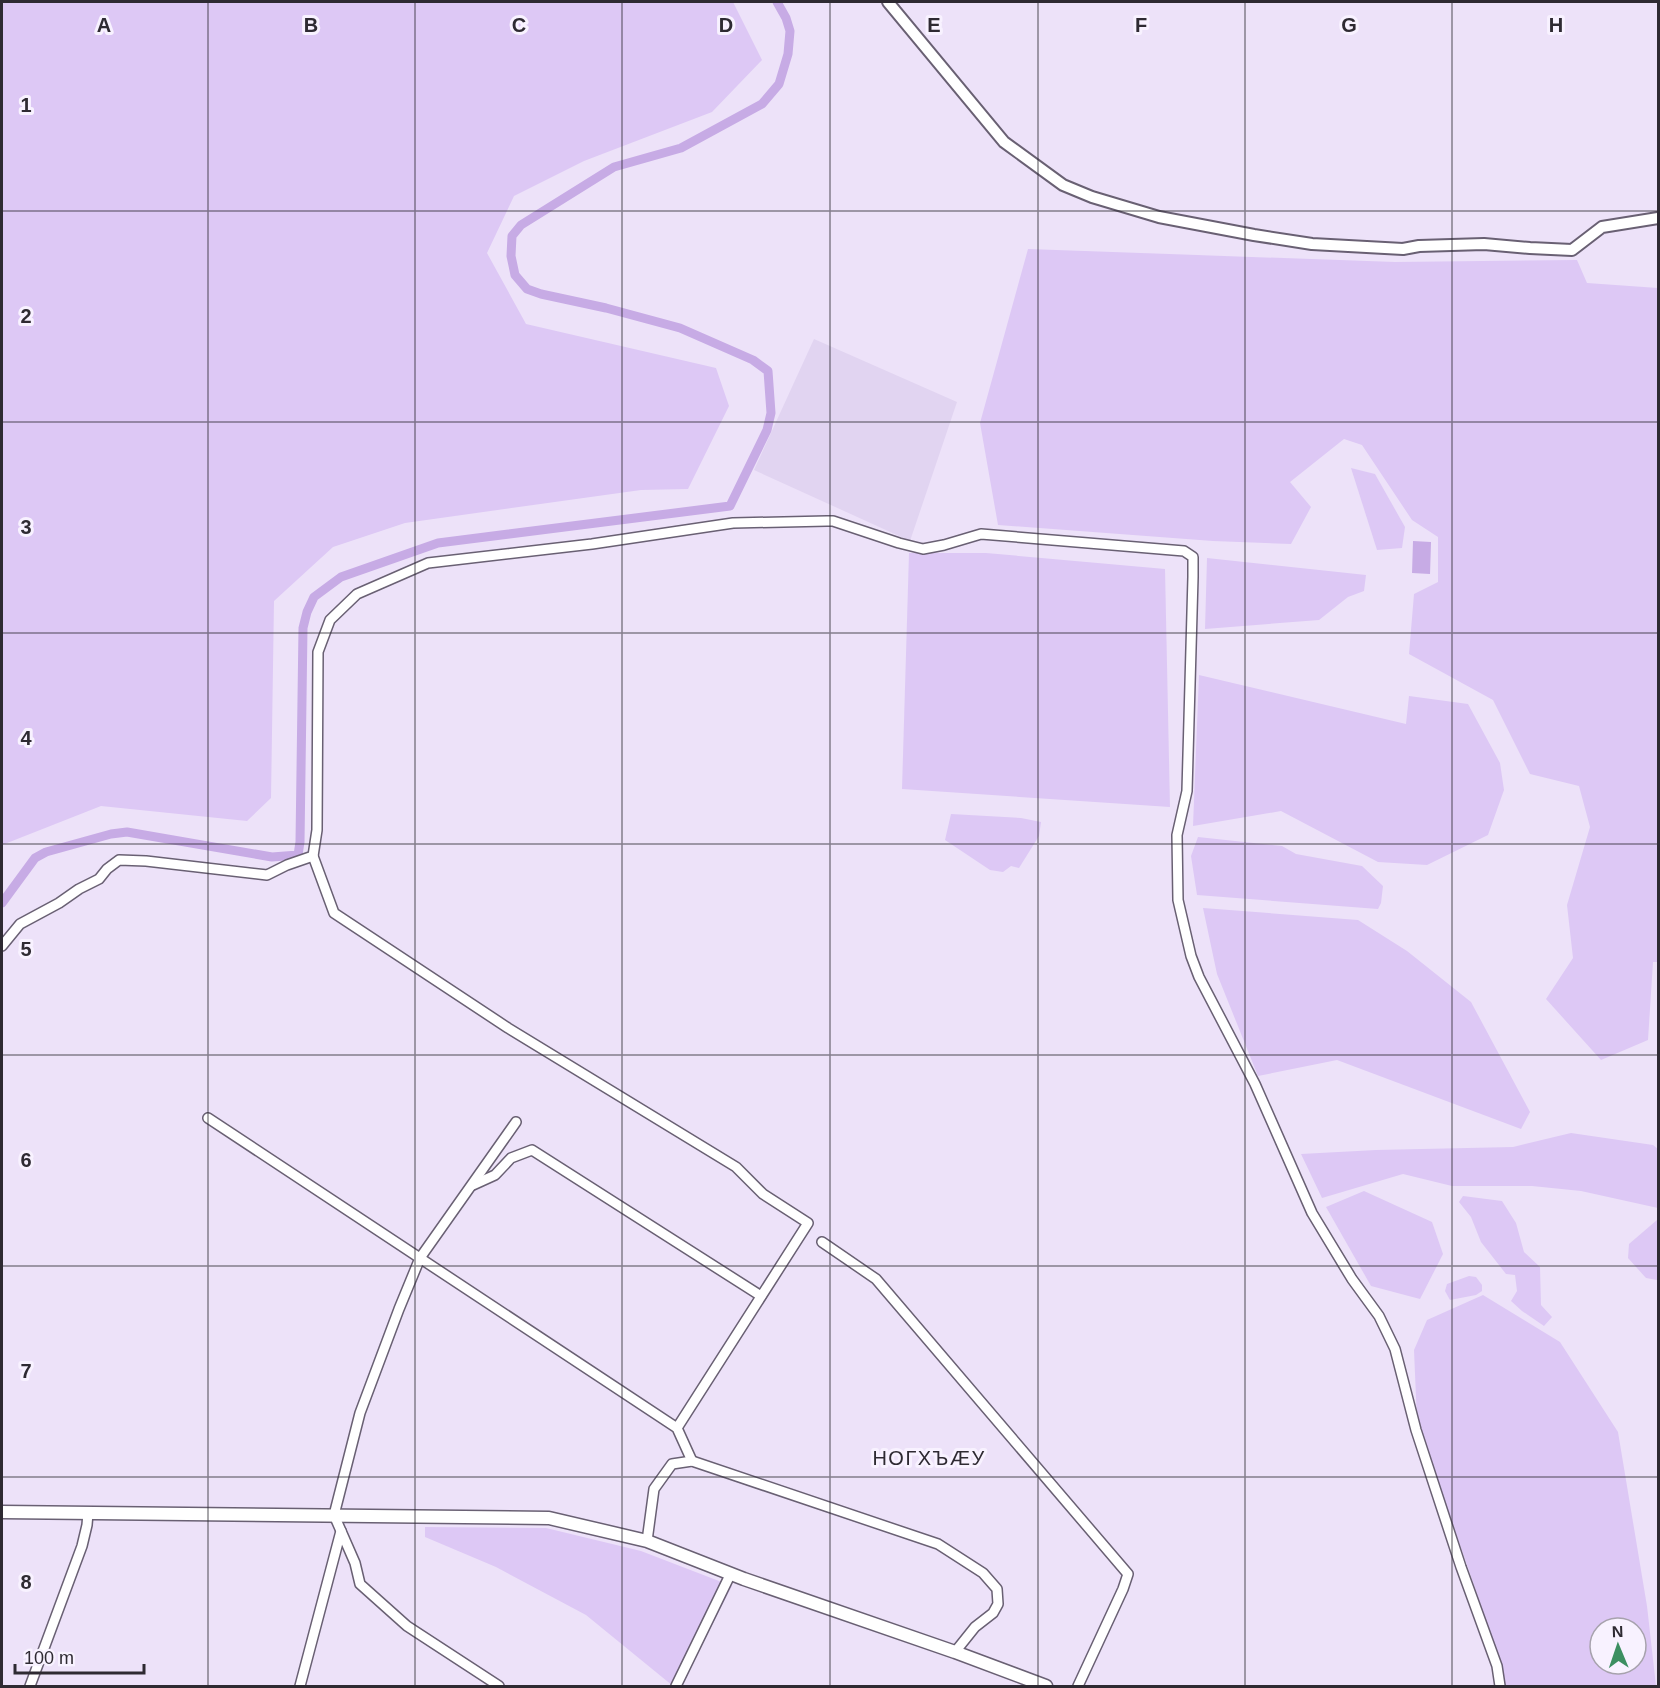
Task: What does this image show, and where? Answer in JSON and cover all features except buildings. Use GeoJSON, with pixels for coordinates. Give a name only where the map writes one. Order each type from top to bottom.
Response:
{"type":"FeatureCollection","features":[{"type":"Feature","properties":{"kind":"main road"},"geometry":{"type":"LineString","coordinates":[[2,1512],[549,1518],[647,1541],[1046,1686]]}},
{"type":"Feature","properties":{"kind":"street"},"geometry":{"type":"LineString","coordinates":[[888,2],[1004,142],[1063,185],[1092,197],[1159,217],[1254,236],[1312,244],[1403,249],[1419,246],[1484,244],[1572,250],[1602,227],[1659,218]]}},
{"type":"Feature","properties":{"kind":"street"},"geometry":{"type":"LineString","coordinates":[[677,1428],[808,1223],[763,1194],[736,1167],[508,1028],[334,913],[314,856],[317,830],[318,652],[330,620],[357,594],[428,563],[733,524],[833,521],[923,549],[944,546],[981,534],[1184,551],[1193,557],[1193,577],[1187,791],[1177,834],[1177,845],[1178,900],[1191,956],[1199,977],[1255,1084],[1312,1213],[1352,1279],[1378,1316],[1395,1349],[1416,1430],[1461,1567],[1497,1666],[1500,1686]]}},
{"type":"Feature","properties":{"kind":"street"},"geometry":{"type":"LineString","coordinates":[[2,946],[20,924],[99,879],[119,860],[267,875],[314,856]]}},
{"type":"Feature","properties":{"kind":"street"},"geometry":{"type":"LineString","coordinates":[[208,1118],[677,1428],[692,1461]]}},
{"type":"Feature","properties":{"kind":"street"},"geometry":{"type":"LineString","coordinates":[[499,1686],[407,1626],[360,1584],[356,1563],[334,1515],[360,1413],[420,1258],[516,1122]]}},
{"type":"Feature","properties":{"kind":"street"},"geometry":{"type":"LineString","coordinates":[[471,1186],[495,1176],[511,1158],[532,1150],[761,1296]]}},
{"type":"Feature","properties":{"kind":"street"},"geometry":{"type":"LineString","coordinates":[[822,1242],[876,1279],[1128,1574],[1078,1686]]}},
{"type":"Feature","properties":{"kind":"street"},"geometry":{"type":"LineString","coordinates":[[647,1541],[654,1489],[672,1464],[692,1461],[938,1544],[983,1573],[997,1589],[998,1604],[993,1613],[975,1627],[955,1652]]}},
{"type":"Feature","properties":{"kind":"street"},"geometry":{"type":"LineString","coordinates":[[30,1686],[82,1546],[88,1513]]}},
{"type":"Feature","properties":{"kind":"street"},"geometry":{"type":"LineString","coordinates":[[300,1686],[341,1531]]}},
{"type":"Feature","properties":{"kind":"street"},"geometry":{"type":"LineString","coordinates":[[676,1686],[730,1573]]}},
{"type":"Feature","properties":{"kind":"shaded area"},"geometry":{"type":"Polygon","coordinates":[[[2,2],[733,2],[762,60],[712,112],[584,161],[514,196],[487,253],[526,324],[716,368],[729,406],[688,489],[641,490],[405,523],[333,547],[274,601],[271,798],[247,821],[101,806],[2,845],[2,2]]]}},
{"type":"Feature","properties":{"kind":"shaded area"},"geometry":{"type":"Polygon","coordinates":[[[1028,249],[1395,262],[1577,260],[1587,283],[1658,288],[1658,962],[1653,962],[1648,1040],[1601,1060],[1546,999],[1573,958],[1567,905],[1590,827],[1579,786],[1530,774],[1493,700],[1409,654],[1414,594],[1438,582],[1438,537],[1412,520],[1362,445],[1344,439],[1290,482],[1311,507],[1291,544],[1213,541],[998,525],[980,423],[1028,249]]]}},
{"type":"Feature","properties":{"kind":"shaded area"},"geometry":{"type":"Polygon","coordinates":[[[814,339],[957,402],[910,541],[754,470],[814,339]]]}},
{"type":"Feature","properties":{"kind":"shaded area"},"geometry":{"type":"Polygon","coordinates":[[[1351,468],[1375,474],[1405,527],[1402,548],[1377,550],[1351,468]]]}},
{"type":"Feature","properties":{"kind":"shaded area"},"geometry":{"type":"Polygon","coordinates":[[[1413,541],[1431,542],[1430,574],[1412,573],[1413,541]]]}},
{"type":"Feature","properties":{"kind":"shaded area"},"geometry":{"type":"Polygon","coordinates":[[[909,553],[986,553],[1165,569],[1170,807],[902,789],[909,553]]]}},
{"type":"Feature","properties":{"kind":"shaded area"},"geometry":{"type":"Polygon","coordinates":[[[1207,558],[1366,575],[1364,591],[1348,597],[1319,620],[1205,629],[1207,558]]]}},
{"type":"Feature","properties":{"kind":"shaded area"},"geometry":{"type":"Polygon","coordinates":[[[1199,675],[1406,724],[1409,696],[1468,704],[1500,763],[1504,790],[1488,835],[1427,865],[1378,862],[1281,811],[1193,826],[1199,675]]]}},
{"type":"Feature","properties":{"kind":"shaded area"},"geometry":{"type":"Polygon","coordinates":[[[951,814],[1021,818],[1041,822],[1039,836],[1019,868],[1011,866],[1003,872],[990,870],[945,840],[951,814]]]}},
{"type":"Feature","properties":{"kind":"shaded area"},"geometry":{"type":"Polygon","coordinates":[[[1198,837],[1282,846],[1296,854],[1362,866],[1383,886],[1381,903],[1378,909],[1197,895],[1191,856],[1198,837]]]}},
{"type":"Feature","properties":{"kind":"shaded area"},"geometry":{"type":"Polygon","coordinates":[[[1203,908],[1358,920],[1407,951],[1471,1002],[1530,1112],[1521,1129],[1337,1060],[1258,1076],[1217,974],[1203,908]]]}},
{"type":"Feature","properties":{"kind":"shaded area"},"geometry":{"type":"Polygon","coordinates":[[[1571,1133],[1653,1145],[1658,1149],[1658,1208],[1581,1191],[1532,1186],[1452,1186],[1403,1174],[1322,1198],[1301,1154],[1513,1147],[1571,1133]]]}},
{"type":"Feature","properties":{"kind":"shaded area"},"geometry":{"type":"Polygon","coordinates":[[[1364,1191],[1432,1222],[1443,1254],[1420,1299],[1371,1286],[1326,1207],[1364,1191]]]}},
{"type":"Feature","properties":{"kind":"shaded area"},"geometry":{"type":"Polygon","coordinates":[[[1463,1196],[1502,1201],[1516,1223],[1524,1252],[1540,1267],[1541,1305],[1552,1317],[1544,1326],[1511,1301],[1517,1291],[1515,1275],[1506,1274],[1481,1242],[1471,1217],[1459,1202],[1463,1196]]]}},
{"type":"Feature","properties":{"kind":"shaded area"},"geometry":{"type":"Polygon","coordinates":[[[1657,1220],[1657,1280],[1646,1278],[1628,1258],[1629,1244],[1657,1220]]]}},
{"type":"Feature","properties":{"kind":"shaded area"},"geometry":{"type":"Polygon","coordinates":[[[1469,1276],[1476,1277],[1482,1285],[1482,1291],[1476,1295],[1450,1300],[1445,1291],[1447,1284],[1469,1276]]]}},
{"type":"Feature","properties":{"kind":"shaded area"},"geometry":{"type":"Polygon","coordinates":[[[1483,1295],[1560,1342],[1618,1432],[1647,1606],[1656,1686],[1505,1686],[1475,1588],[1417,1421],[1414,1350],[1427,1320],[1483,1295]]]}},
{"type":"Feature","properties":{"kind":"shaded area"},"geometry":{"type":"Polygon","coordinates":[[[425,1527],[546,1528],[641,1551],[732,1586],[681,1686],[673,1686],[586,1615],[496,1567],[425,1537],[425,1527]]]}},
{"type":"Feature","properties":{"kind":"waterway"},"geometry":{"type":"LineString","coordinates":[[2,903],[35,858],[46,852],[111,834],[127,832],[272,857],[298,855],[303,628],[314,597],[341,577],[438,543],[730,506],[767,430],[771,413],[768,371],[753,360],[680,328],[527,289],[515,275],[511,256],[512,236],[521,225],[614,167],[681,148],[762,104],[779,84],[788,54],[790,31],[777,2]]}},
{"type":"Feature","properties":{"kind":"district","name":"НОГХЪÆУ"},"geometry":{"type":"Point","coordinates":[929,1458]}}]}
